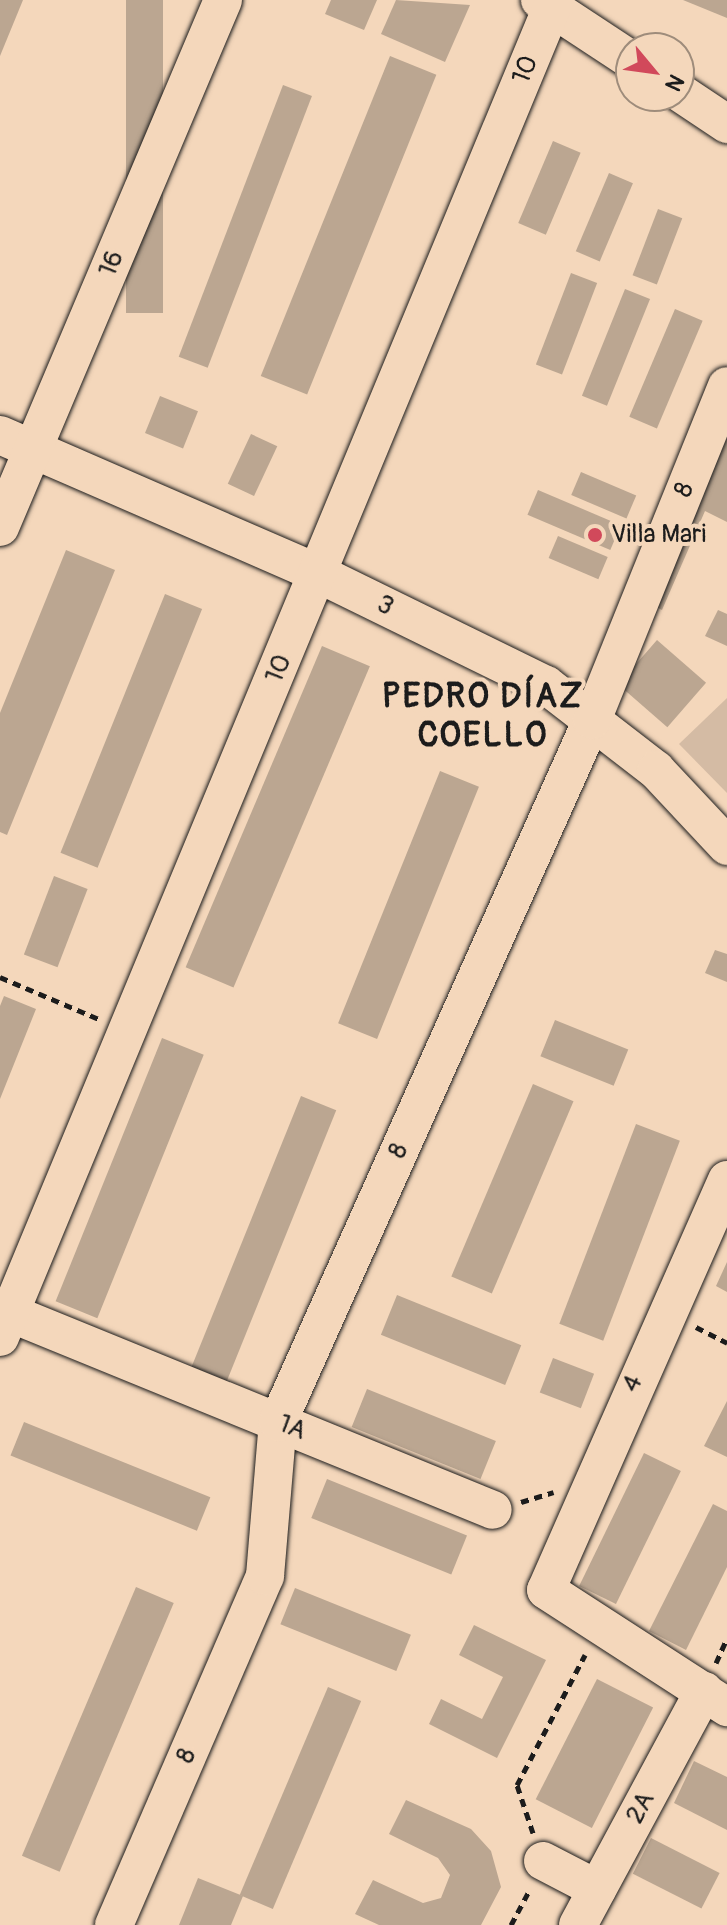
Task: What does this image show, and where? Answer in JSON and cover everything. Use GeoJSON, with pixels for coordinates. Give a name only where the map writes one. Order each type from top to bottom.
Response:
{"type":"FeatureCollection","features":[{"type":"Feature","properties":{"kind":"street","name":"16"},"geometry":{"type":"LineString","coordinates":[[0,527],[17,442],[223,0]]}},
{"type":"Feature","properties":{"kind":"street"},"geometry":{"type":"LineString","coordinates":[[549,3],[615,49]]}},
{"type":"Feature","properties":{"kind":"street","name":"10"},"geometry":{"type":"LineString","coordinates":[[3,1320],[319,574],[549,3]]}},
{"type":"Feature","properties":{"kind":"street"},"geometry":{"type":"LineString","coordinates":[[695,103],[727,124]]}},
{"type":"Feature","properties":{"kind":"street","name":"8"},"geometry":{"type":"LineString","coordinates":[[114,1925],[265,1576],[278,1422],[592,720],[727,386]]}},
{"type":"Feature","properties":{"kind":"street","name":"3"},"geometry":{"type":"LineString","coordinates":[[17,442],[319,574],[546,685],[656,770],[727,846]]}},
{"type":"Feature","properties":{"kind":"street","name":"4"},"geometry":{"type":"LineString","coordinates":[[601,1625],[546,1590],[588,1482],[727,1180]]}},
{"type":"Feature","properties":{"kind":"street","name":"1A"},"geometry":{"type":"LineString","coordinates":[[3,1320],[278,1422],[493,1510]]}},
{"type":"Feature","properties":{"kind":"street"},"geometry":{"type":"LineString","coordinates":[[601,1625],[715,1699]]}},
{"type":"Feature","properties":{"kind":"street","name":"2A"},"geometry":{"type":"LineString","coordinates":[[578,1925],[597,1889],[715,1699]]}},
{"type":"Feature","properties":{"kind":"street"},"geometry":{"type":"LineString","coordinates":[[543,1861],[597,1889]]}},
{"type":"Feature","properties":{"kind":"path"},"geometry":{"type":"LineString","coordinates":[[0,977],[127,1031]]}},
{"type":"Feature","properties":{"kind":"path"},"geometry":{"type":"LineString","coordinates":[[493,1510],[588,1482]]}},
{"type":"Feature","properties":{"kind":"path"},"geometry":{"type":"LineString","coordinates":[[511,1925],[543,1861],[517,1785],[601,1625]]}},
{"type":"Feature","properties":{"kind":"shaded area"},"geometry":{"type":"Polygon","coordinates":[[[727,698],[727,793],[679,744],[727,698]]]}},
{"type":"Feature","properties":{"kind":"building"},"geometry":{"type":"Polygon","coordinates":[[[0,0],[23,0],[0,56],[0,0]]]}},
{"type":"Feature","properties":{"kind":"building"},"geometry":{"type":"Polygon","coordinates":[[[126,0],[163,0],[163,313],[126,313],[126,0]]]}},
{"type":"Feature","properties":{"kind":"building"},"geometry":{"type":"Polygon","coordinates":[[[331,0],[377,0],[364,30],[325,14],[331,0]]]}},
{"type":"Feature","properties":{"kind":"building"},"geometry":{"type":"Polygon","coordinates":[[[396,0],[470,5],[445,62],[381,34],[396,0]]]}},
{"type":"Feature","properties":{"kind":"building"},"geometry":{"type":"Polygon","coordinates":[[[683,0],[727,0],[727,18],[683,0]]]}},
{"type":"Feature","properties":{"kind":"building"},"geometry":{"type":"Polygon","coordinates":[[[390,56],[436,75],[307,395],[261,376],[390,56]]]}},
{"type":"Feature","properties":{"kind":"building"},"geometry":{"type":"Polygon","coordinates":[[[283,85],[312,96],[208,368],[179,357],[283,85]]]}},
{"type":"Feature","properties":{"kind":"building"},"geometry":{"type":"Polygon","coordinates":[[[553,141],[581,153],[546,235],[518,223],[553,141]]]}},
{"type":"Feature","properties":{"kind":"building"},"geometry":{"type":"Polygon","coordinates":[[[609,173],[633,183],[600,261],[576,251],[609,173]]]}},
{"type":"Feature","properties":{"kind":"building"},"geometry":{"type":"Polygon","coordinates":[[[658,209],[682,218],[657,285],[633,275],[658,209]]]}},
{"type":"Feature","properties":{"kind":"building"},"geometry":{"type":"Polygon","coordinates":[[[571,273],[597,283],[562,375],[536,364],[571,273]]]}},
{"type":"Feature","properties":{"kind":"building"},"geometry":{"type":"Polygon","coordinates":[[[625,289],[650,299],[607,406],[582,396],[625,289]]]}},
{"type":"Feature","properties":{"kind":"building"},"geometry":{"type":"Polygon","coordinates":[[[675,309],[703,321],[657,428],[629,417],[675,309]]]}},
{"type":"Feature","properties":{"kind":"building"},"geometry":{"type":"Polygon","coordinates":[[[160,396],[198,411],[183,448],[145,433],[160,396]]]}},
{"type":"Feature","properties":{"kind":"building"},"geometry":{"type":"Polygon","coordinates":[[[727,433],[727,522],[705,511],[662,610],[644,601],[727,433]]]}},
{"type":"Feature","properties":{"kind":"building"},"geometry":{"type":"Polygon","coordinates":[[[251,434],[277,446],[254,496],[228,484],[251,434]]]}},
{"type":"Feature","properties":{"kind":"building"},"geometry":{"type":"Polygon","coordinates":[[[581,472],[636,495],[626,518],[571,495],[581,472]]]}},
{"type":"Feature","properties":{"kind":"building"},"geometry":{"type":"Polygon","coordinates":[[[538,490],[621,525],[610,550],[527,515],[538,490]]]}},
{"type":"Feature","properties":{"kind":"building"},"geometry":{"type":"Polygon","coordinates":[[[558,536],[608,557],[598,579],[549,558],[558,536]]]}},
{"type":"Feature","properties":{"kind":"building"},"geometry":{"type":"Polygon","coordinates":[[[66,550],[115,570],[7,835],[0,832],[0,713],[66,550]]]}},
{"type":"Feature","properties":{"kind":"building"},"geometry":{"type":"Polygon","coordinates":[[[165,594],[202,609],[98,868],[60,853],[165,594]]]}},
{"type":"Feature","properties":{"kind":"building"},"geometry":{"type":"Polygon","coordinates":[[[718,610],[727,614],[727,646],[705,636],[718,610]]]}},
{"type":"Feature","properties":{"kind":"building"},"geometry":{"type":"Polygon","coordinates":[[[657,640],[706,683],[667,727],[618,685],[657,640]]]}},
{"type":"Feature","properties":{"kind":"building"},"geometry":{"type":"Polygon","coordinates":[[[322,646],[370,666],[234,988],[186,967],[322,646]]]}},
{"type":"Feature","properties":{"kind":"building"},"geometry":{"type":"Polygon","coordinates":[[[440,771],[479,787],[377,1039],[338,1023],[440,771]]]}},
{"type":"Feature","properties":{"kind":"building"},"geometry":{"type":"Polygon","coordinates":[[[54,876],[88,889],[58,967],[24,954],[54,876]]]}},
{"type":"Feature","properties":{"kind":"building"},"geometry":{"type":"Polygon","coordinates":[[[715,950],[727,954],[727,982],[705,973],[715,950]]]}},
{"type":"Feature","properties":{"kind":"building"},"geometry":{"type":"Polygon","coordinates":[[[4,996],[36,1009],[0,1099],[0,1006],[4,996]]]}},
{"type":"Feature","properties":{"kind":"building"},"geometry":{"type":"Polygon","coordinates":[[[555,1020],[628,1050],[614,1086],[540,1056],[555,1020]]]}},
{"type":"Feature","properties":{"kind":"building"},"geometry":{"type":"Polygon","coordinates":[[[162,1038],[204,1055],[97,1318],[56,1301],[162,1038]]]}},
{"type":"Feature","properties":{"kind":"building"},"geometry":{"type":"Polygon","coordinates":[[[533,1084],[574,1101],[492,1294],[451,1276],[533,1084]]]}},
{"type":"Feature","properties":{"kind":"building"},"geometry":{"type":"Polygon","coordinates":[[[301,1096],[336,1110],[227,1381],[192,1367],[301,1096]]]}},
{"type":"Feature","properties":{"kind":"building"},"geometry":{"type":"Polygon","coordinates":[[[636,1124],[680,1141],[603,1341],[559,1324],[636,1124]]]}},
{"type":"Feature","properties":{"kind":"building"},"geometry":{"type":"Polygon","coordinates":[[[727,1262],[727,1292],[716,1286],[727,1262]]]}},
{"type":"Feature","properties":{"kind":"building"},"geometry":{"type":"Polygon","coordinates":[[[397,1295],[521,1345],[505,1385],[381,1335],[397,1295]]]}},
{"type":"Feature","properties":{"kind":"building"},"geometry":{"type":"Polygon","coordinates":[[[553,1358],[594,1374],[581,1408],[540,1393],[553,1358]]]}},
{"type":"Feature","properties":{"kind":"building"},"geometry":{"type":"Polygon","coordinates":[[[367,1389],[496,1441],[481,1479],[352,1427],[367,1389]]]}},
{"type":"Feature","properties":{"kind":"building"},"geometry":{"type":"Polygon","coordinates":[[[727,1401],[727,1457],[704,1446],[727,1401]]]}},
{"type":"Feature","properties":{"kind":"building"},"geometry":{"type":"Polygon","coordinates":[[[24,1422],[210,1497],[197,1531],[11,1455],[24,1422]]]}},
{"type":"Feature","properties":{"kind":"building"},"geometry":{"type":"Polygon","coordinates":[[[644,1453],[681,1471],[616,1604],[579,1586],[644,1453]]]}},
{"type":"Feature","properties":{"kind":"building"},"geometry":{"type":"Polygon","coordinates":[[[327,1479],[467,1536],[451,1575],[311,1518],[327,1479]]]}},
{"type":"Feature","properties":{"kind":"building"},"geometry":{"type":"Polygon","coordinates":[[[713,1504],[727,1511],[727,1567],[686,1650],[649,1631],[713,1504]]]}},
{"type":"Feature","properties":{"kind":"building"},"geometry":{"type":"Polygon","coordinates":[[[136,1587],[174,1603],[60,1872],[22,1856],[136,1587]]]}},
{"type":"Feature","properties":{"kind":"building"},"geometry":{"type":"Polygon","coordinates":[[[295,1588],[411,1635],[396,1671],[280,1624],[295,1588]]]}},
{"type":"Feature","properties":{"kind":"building"},"geometry":{"type":"Polygon","coordinates":[[[474,1625],[546,1660],[497,1758],[429,1724],[441,1699],[482,1719],[503,1677],[459,1655],[474,1625]]]}},
{"type":"Feature","properties":{"kind":"building"},"geometry":{"type":"Polygon","coordinates":[[[597,1679],[653,1708],[592,1828],[536,1799],[597,1679]]]}},
{"type":"Feature","properties":{"kind":"building"},"geometry":{"type":"Polygon","coordinates":[[[328,1687],[361,1701],[273,1909],[240,1895],[328,1687]]]}},
{"type":"Feature","properties":{"kind":"building"},"geometry":{"type":"Polygon","coordinates":[[[694,1761],[727,1777],[727,1830],[674,1803],[694,1761]]]}},
{"type":"Feature","properties":{"kind":"building"},"geometry":{"type":"Polygon","coordinates":[[[406,1800],[471,1829],[491,1851],[501,1887],[481,1925],[379,1925],[355,1914],[373,1880],[423,1903],[441,1898],[450,1875],[438,1858],[389,1834],[406,1800]]]}},
{"type":"Feature","properties":{"kind":"building"},"geometry":{"type":"Polygon","coordinates":[[[651,1838],[720,1873],[701,1909],[633,1874],[651,1838]]]}},
{"type":"Feature","properties":{"kind":"building"},"geometry":{"type":"Polygon","coordinates":[[[198,1878],[243,1896],[231,1925],[179,1925],[198,1878]]]}},
{"type":"Feature","properties":{"kind":"place","name":"Villa Mari"},"geometry":{"type":"Point","coordinates":[595,535]}},
{"type":"Feature","properties":{"kind":"district","name":"PEDRO DÍAZ COELLO"},"geometry":{"type":"Point","coordinates":[483,716]}}]}
